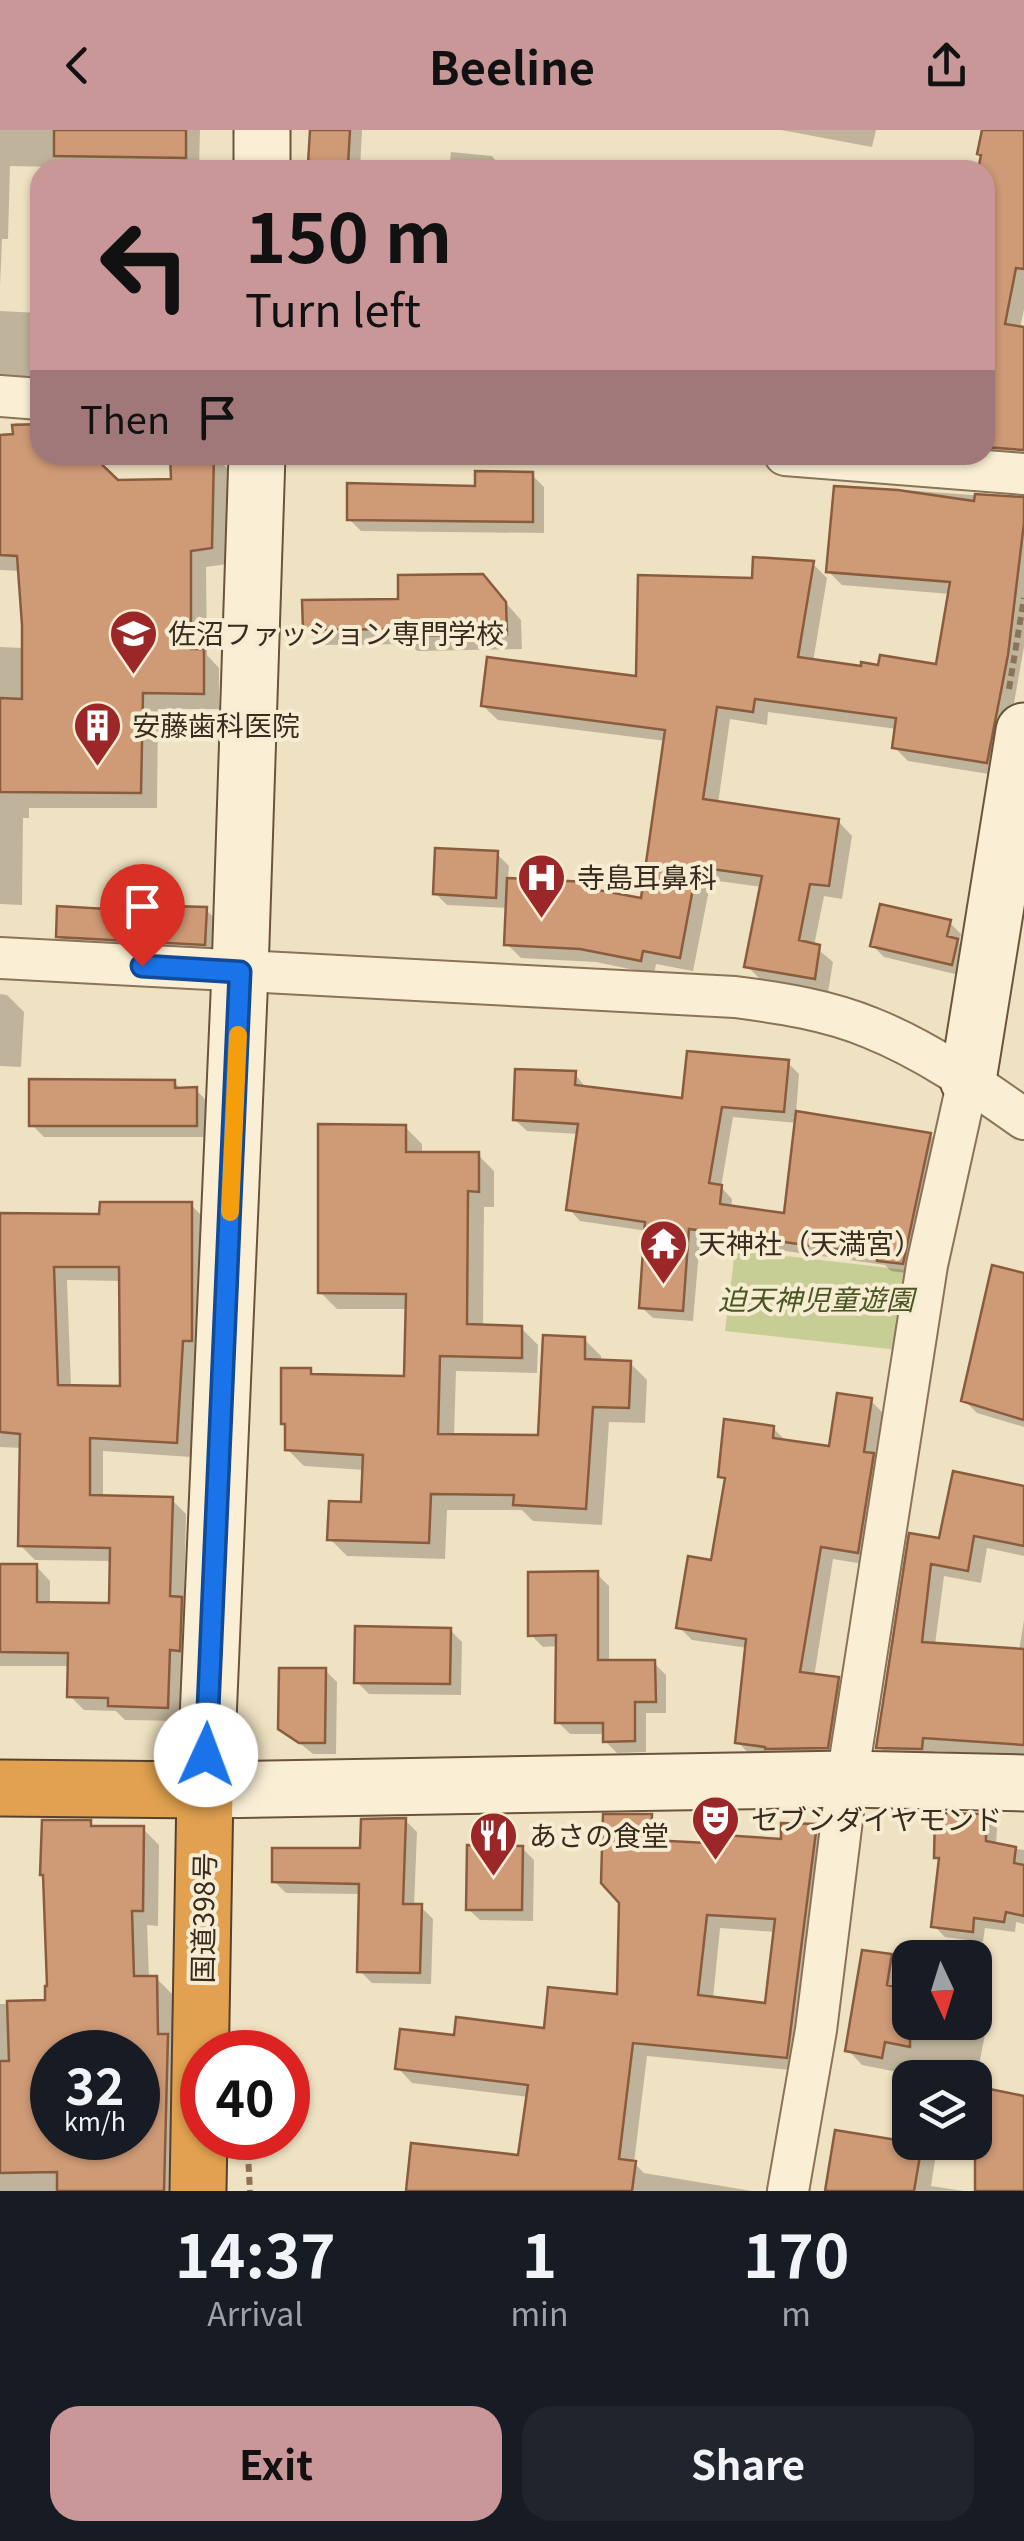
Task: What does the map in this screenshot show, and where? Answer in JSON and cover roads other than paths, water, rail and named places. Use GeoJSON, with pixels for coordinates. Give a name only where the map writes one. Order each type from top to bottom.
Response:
{"type":"FeatureCollection","features":[{"type":"Feature","properties":{"kind":"highway"},"geometry":{"type":"LineString","coordinates":[[0,1788],[206,1790]]}},
{"type":"Feature","properties":{"kind":"highway","name":"国道398号"},"geometry":{"type":"LineString","coordinates":[[198,2191],[206,1790]]}},
{"type":"Feature","properties":{"kind":"street"},"geometry":{"type":"LineString","coordinates":[[262,130],[262,160]]}},
{"type":"Feature","properties":{"kind":"street"},"geometry":{"type":"LineString","coordinates":[[0,396],[30,398]]}},
{"type":"Feature","properties":{"kind":"street"},"geometry":{"type":"LineString","coordinates":[[256,465],[240,972],[206,1790],[847,1779],[1024,1783]]}},
{"type":"Feature","properties":{"kind":"street"},"geometry":{"type":"LineString","coordinates":[[911,465],[1024,474]]}},
{"type":"Feature","properties":{"kind":"street"},"geometry":{"type":"LineString","coordinates":[[788,2191],[816,2030],[847,1779],[927,1264],[968,1080],[1024,731]]}},
{"type":"Feature","properties":{"kind":"street"},"geometry":{"type":"LineString","coordinates":[[0,958],[735,997],[788,1004],[871,1028],[968,1080],[1024,1119]]}},
{"type":"Feature","properties":{"kind":"place","name":"佐沼ファッション専門学校"},"geometry":{"type":"Point","coordinates":[133,676]}},
{"type":"Feature","properties":{"kind":"place","name":"安藤歯科医院"},"geometry":{"type":"Point","coordinates":[97,768]}},
{"type":"Feature","properties":{"kind":"place","name":"寺島耳鼻科"},"geometry":{"type":"Point","coordinates":[542,920]}},
{"type":"Feature","properties":{"kind":"place","name":"天神社（天満宮）"},"geometry":{"type":"Point","coordinates":[663,1286]}},
{"type":"Feature","properties":{"kind":"place","name":"セブンダイヤモンド"},"geometry":{"type":"Point","coordinates":[716,1862]}},
{"type":"Feature","properties":{"kind":"place","name":"あさの食堂"},"geometry":{"type":"Point","coordinates":[494,1878]}},
{"type":"Feature","properties":{"kind":"park label","name":"迫天神児童遊園"},"geometry":{"type":"Point","coordinates":[816,1300]}}]}
